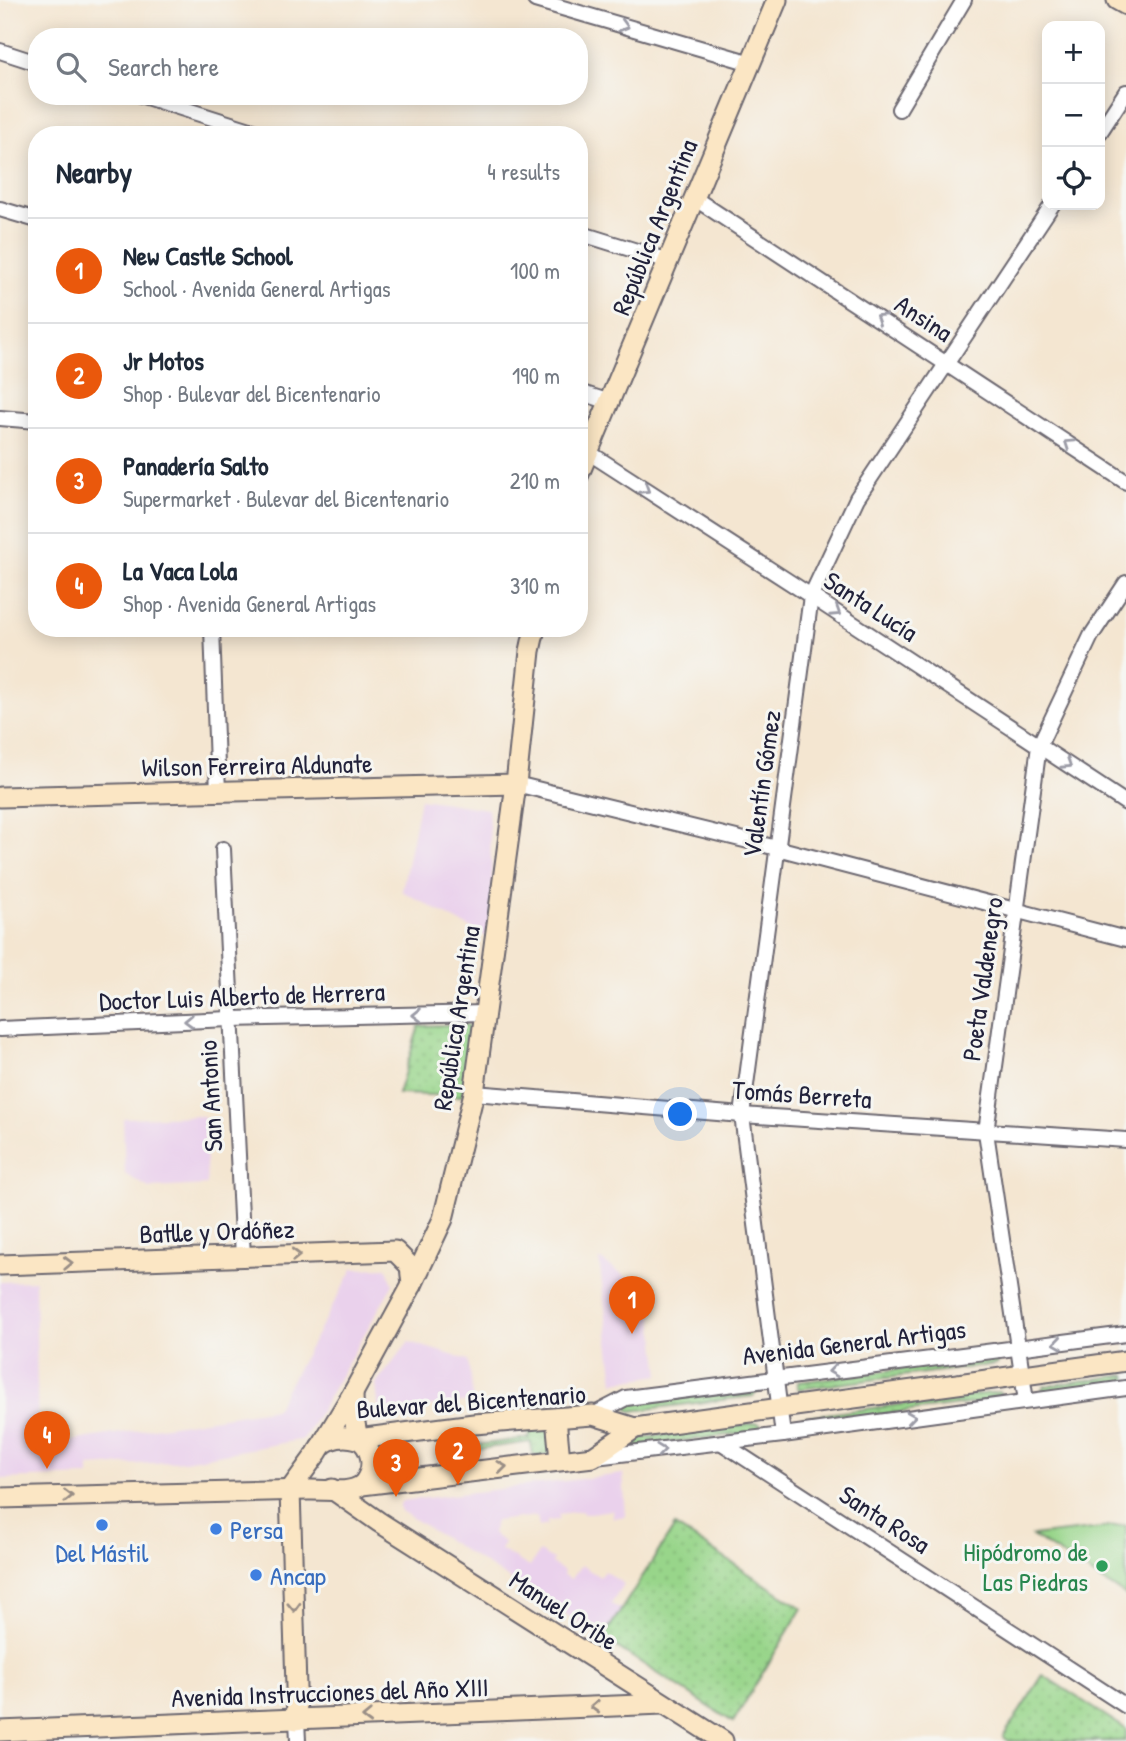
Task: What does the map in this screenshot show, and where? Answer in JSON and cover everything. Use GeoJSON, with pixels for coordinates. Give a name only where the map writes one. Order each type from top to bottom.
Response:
{"type":"FeatureCollection","features":[{"type":"Feature","properties":{"kind":"street"},"geometry":{"type":"LineString","coordinates":[[535,0],[751,63]]}},
{"type":"Feature","properties":{"kind":"street","name":"República Argentina"},"geometry":{"type":"LineString","coordinates":[[588,452],[777,0]]}},
{"type":"Feature","properties":{"kind":"street"},"geometry":{"type":"LineString","coordinates":[[899,109],[964,0]]}},
{"type":"Feature","properties":{"kind":"street"},"geometry":{"type":"LineString","coordinates":[[1117,0],[1126,5]]}},
{"type":"Feature","properties":{"kind":"street"},"geometry":{"type":"LineString","coordinates":[[0,51],[28,60]]}},
{"type":"Feature","properties":{"kind":"street"},"geometry":{"type":"LineString","coordinates":[[1105,124],[1126,92]]}},
{"type":"Feature","properties":{"kind":"street"},"geometry":{"type":"LineString","coordinates":[[172,105],[238,126]]}},
{"type":"Feature","properties":{"kind":"street","name":"Ansina"},"geometry":{"type":"LineString","coordinates":[[694,198],[949,363],[1126,482]]}},
{"type":"Feature","properties":{"kind":"street"},"geometry":{"type":"LineString","coordinates":[[0,209],[28,217]]}},
{"type":"Feature","properties":{"kind":"street","name":"Valentín Gómez"},"geometry":{"type":"LineString","coordinates":[[783,1435],[742,1115],[811,596],[857,498],[1049,210]]}},
{"type":"Feature","properties":{"kind":"street"},"geometry":{"type":"LineString","coordinates":[[588,236],[669,261]]}},
{"type":"Feature","properties":{"kind":"street"},"geometry":{"type":"LineString","coordinates":[[588,395],[610,402]]}},
{"type":"Feature","properties":{"kind":"street"},"geometry":{"type":"LineString","coordinates":[[0,418],[28,420]]}},
{"type":"Feature","properties":{"kind":"street","name":"Santa Lucía"},"geometry":{"type":"LineString","coordinates":[[588,452],[1126,803]]}},
{"type":"Feature","properties":{"kind":"street","name":"Poeta Valdenegro"},"geometry":{"type":"LineString","coordinates":[[1026,1401],[986,1132],[1039,746],[1091,636],[1126,583]]}},
{"type":"Feature","properties":{"kind":"street"},"geometry":{"type":"LineString","coordinates":[[212,637],[218,793]]}},
{"type":"Feature","properties":{"kind":"street","name":"República Argentina"},"geometry":{"type":"LineString","coordinates":[[290,1490],[317,1453],[353,1394],[412,1285],[443,1219],[474,1093],[533,637]]}},
{"type":"Feature","properties":{"kind":"street"},"geometry":{"type":"LineString","coordinates":[[516,784],[777,848],[1126,939]]}},
{"type":"Feature","properties":{"kind":"street","name":"Wilson Ferreira Aldunate"},"geometry":{"type":"LineString","coordinates":[[0,797],[516,784]]}},
{"type":"Feature","properties":{"kind":"street","name":"San Antonio"},"geometry":{"type":"LineString","coordinates":[[223,849],[243,1257]]}},
{"type":"Feature","properties":{"kind":"street","name":"Doctor Luis Alberto de Herrera"},"geometry":{"type":"LineString","coordinates":[[0,1029],[230,1019],[485,1013]]}},
{"type":"Feature","properties":{"kind":"street","name":"Tomás Berreta"},"geometry":{"type":"LineString","coordinates":[[474,1093],[742,1115],[1126,1140]]}},
{"type":"Feature","properties":{"kind":"street","name":"Batlle y Ordóñez"},"geometry":{"type":"LineString","coordinates":[[0,1265],[395,1251],[433,1239]]}},
{"type":"Feature","properties":{"kind":"street"},"geometry":{"type":"LineString","coordinates":[[395,1251],[410,1266],[412,1285]]}},
{"type":"Feature","properties":{"kind":"street","name":"Avenida General Artigas"},"geometry":{"type":"LineString","coordinates":[[593,1415],[626,1398],[1126,1334]]}},
{"type":"Feature","properties":{"kind":"street","name":"Bulevar del Bicentenario"},"geometry":{"type":"LineString","coordinates":[[317,1453],[329,1440],[340,1437],[358,1439],[474,1424],[593,1415],[635,1428],[1126,1361]]}},
{"type":"Feature","properties":{"kind":"street"},"geometry":{"type":"LineString","coordinates":[[593,1457],[722,1443],[1126,1388]]}},
{"type":"Feature","properties":{"kind":"street"},"geometry":{"type":"LineString","coordinates":[[353,1394],[358,1439],[366,1447],[371,1468],[362,1485],[379,1522]]}},
{"type":"Feature","properties":{"kind":"street"},"geometry":{"type":"LineString","coordinates":[[555,1418],[559,1460]]}},
{"type":"Feature","properties":{"kind":"street","name":"Bulevar del Bicentenario"},"geometry":{"type":"LineString","coordinates":[[332,1489],[344,1491],[362,1485],[593,1457],[635,1428]]}},
{"type":"Feature","properties":{"kind":"street","name":"Santa Rosa"},"geometry":{"type":"LineString","coordinates":[[722,1443],[1126,1706]]}},
{"type":"Feature","properties":{"kind":"street"},"geometry":{"type":"LineString","coordinates":[[317,1453],[317,1472],[321,1482],[379,1522]]}},
{"type":"Feature","properties":{"kind":"street"},"geometry":{"type":"LineString","coordinates":[[0,1497],[332,1489]]}},
{"type":"Feature","properties":{"kind":"street"},"geometry":{"type":"LineString","coordinates":[[290,1490],[298,1741]]}},
{"type":"Feature","properties":{"kind":"street","name":"Manuel Oribe"},"geometry":{"type":"LineString","coordinates":[[379,1522],[663,1704],[700,1735],[723,1741]]}},
{"type":"Feature","properties":{"kind":"street","name":"Avenida Instrucciones del Año XIII"},"geometry":{"type":"LineString","coordinates":[[0,1731],[663,1704]]}},
{"type":"Feature","properties":{"kind":"shaded area"},"geometry":{"type":"Polygon","coordinates":[[[420,799],[488,809],[496,942],[402,891],[420,799]]]}},
{"type":"Feature","properties":{"kind":"shaded area"},"geometry":{"type":"Polygon","coordinates":[[[204,1116],[207,1185],[149,1188],[125,1174],[123,1118],[204,1116]]]}},
{"type":"Feature","properties":{"kind":"shaded area"},"geometry":{"type":"Polygon","coordinates":[[[599,1259],[650,1293],[660,1375],[614,1382],[599,1259]]]}},
{"type":"Feature","properties":{"kind":"shaded area"},"geometry":{"type":"Polygon","coordinates":[[[387,1268],[393,1284],[304,1439],[185,1461],[89,1467],[89,1476],[0,1479],[0,1282],[35,1281],[38,1446],[275,1409],[353,1269],[387,1268]]]}},
{"type":"Feature","properties":{"kind":"shaded area"},"geometry":{"type":"Polygon","coordinates":[[[409,1342],[468,1360],[473,1401],[379,1413],[376,1384],[409,1342]]]}},
{"type":"Feature","properties":{"kind":"shaded area"},"geometry":{"type":"Polygon","coordinates":[[[623,1474],[626,1516],[613,1518],[612,1510],[558,1514],[559,1520],[547,1521],[547,1525],[539,1527],[537,1516],[495,1521],[492,1534],[504,1542],[500,1550],[530,1567],[539,1552],[553,1560],[552,1564],[571,1579],[581,1565],[600,1577],[604,1571],[624,1584],[611,1604],[621,1609],[603,1638],[401,1511],[399,1506],[402,1501],[623,1474]]]}},
{"type":"Feature","properties":{"kind":"green space"},"geometry":{"type":"Polygon","coordinates":[[[465,1024],[474,1029],[474,1037],[462,1096],[398,1094],[419,1026],[465,1024]]]}},
{"type":"Feature","properties":{"kind":"green space"},"geometry":{"type":"Polygon","coordinates":[[[995,1357],[998,1361],[996,1364],[799,1389],[797,1386],[798,1382],[995,1357]]]}},
{"type":"Feature","properties":{"kind":"green space"},"geometry":{"type":"Polygon","coordinates":[[[1126,1375],[1126,1382],[1044,1393],[1042,1390],[1044,1386],[1126,1375]]]}},
{"type":"Feature","properties":{"kind":"green space"},"geometry":{"type":"Polygon","coordinates":[[[752,1388],[756,1392],[753,1396],[631,1411],[627,1408],[629,1404],[752,1388]]]}},
{"type":"Feature","properties":{"kind":"green space"},"geometry":{"type":"Polygon","coordinates":[[[999,1392],[1002,1396],[1000,1400],[805,1424],[801,1421],[803,1417],[999,1392]]]}},
{"type":"Feature","properties":{"kind":"green space"},"geometry":{"type":"Polygon","coordinates":[[[757,1423],[761,1425],[759,1431],[635,1447],[632,1443],[634,1439],[757,1423]]]}},
{"type":"Feature","properties":{"kind":"green space"},"geometry":{"type":"Polygon","coordinates":[[[550,1426],[552,1454],[537,1457],[533,1454],[531,1442],[455,1452],[455,1448],[530,1438],[529,1427],[550,1426]]]}},
{"type":"Feature","properties":{"kind":"green space","name":"Hipódromo de Las Piedras"},"geometry":{"type":"Polygon","coordinates":[[[1126,1525],[1126,1596],[1032,1536],[1126,1525]]]}},
{"type":"Feature","properties":{"kind":"green space"},"geometry":{"type":"Polygon","coordinates":[[[675,1526],[802,1608],[733,1722],[603,1638],[675,1526]]]}},
{"type":"Feature","properties":{"kind":"green space"},"geometry":{"type":"Polygon","coordinates":[[[1043,1675],[1126,1729],[1126,1741],[1009,1741],[1003,1737],[1043,1675]]]}},
{"type":"Feature","properties":{"kind":"place","name":"New Castle School"},"geometry":{"type":"Point","coordinates":[632,1334]}},
{"type":"Feature","properties":{"kind":"place","name":"La Vaca Lola"},"geometry":{"type":"Point","coordinates":[47,1469]}},
{"type":"Feature","properties":{"kind":"place","name":"Jr Motos"},"geometry":{"type":"Point","coordinates":[458,1485]}},
{"type":"Feature","properties":{"kind":"place","name":"Panadería Salto"},"geometry":{"type":"Point","coordinates":[396,1497]}},
{"type":"Feature","properties":{"kind":"place","name":"Del Mástil"},"geometry":{"type":"Point","coordinates":[102,1525]}},
{"type":"Feature","properties":{"kind":"place","name":"Persa"},"geometry":{"type":"Point","coordinates":[216,1529]}},
{"type":"Feature","properties":{"kind":"place","name":"Hipódromo de Las Piedras"},"geometry":{"type":"Point","coordinates":[1102,1566]}},
{"type":"Feature","properties":{"kind":"place","name":"Ancap"},"geometry":{"type":"Point","coordinates":[256,1575]}}]}
